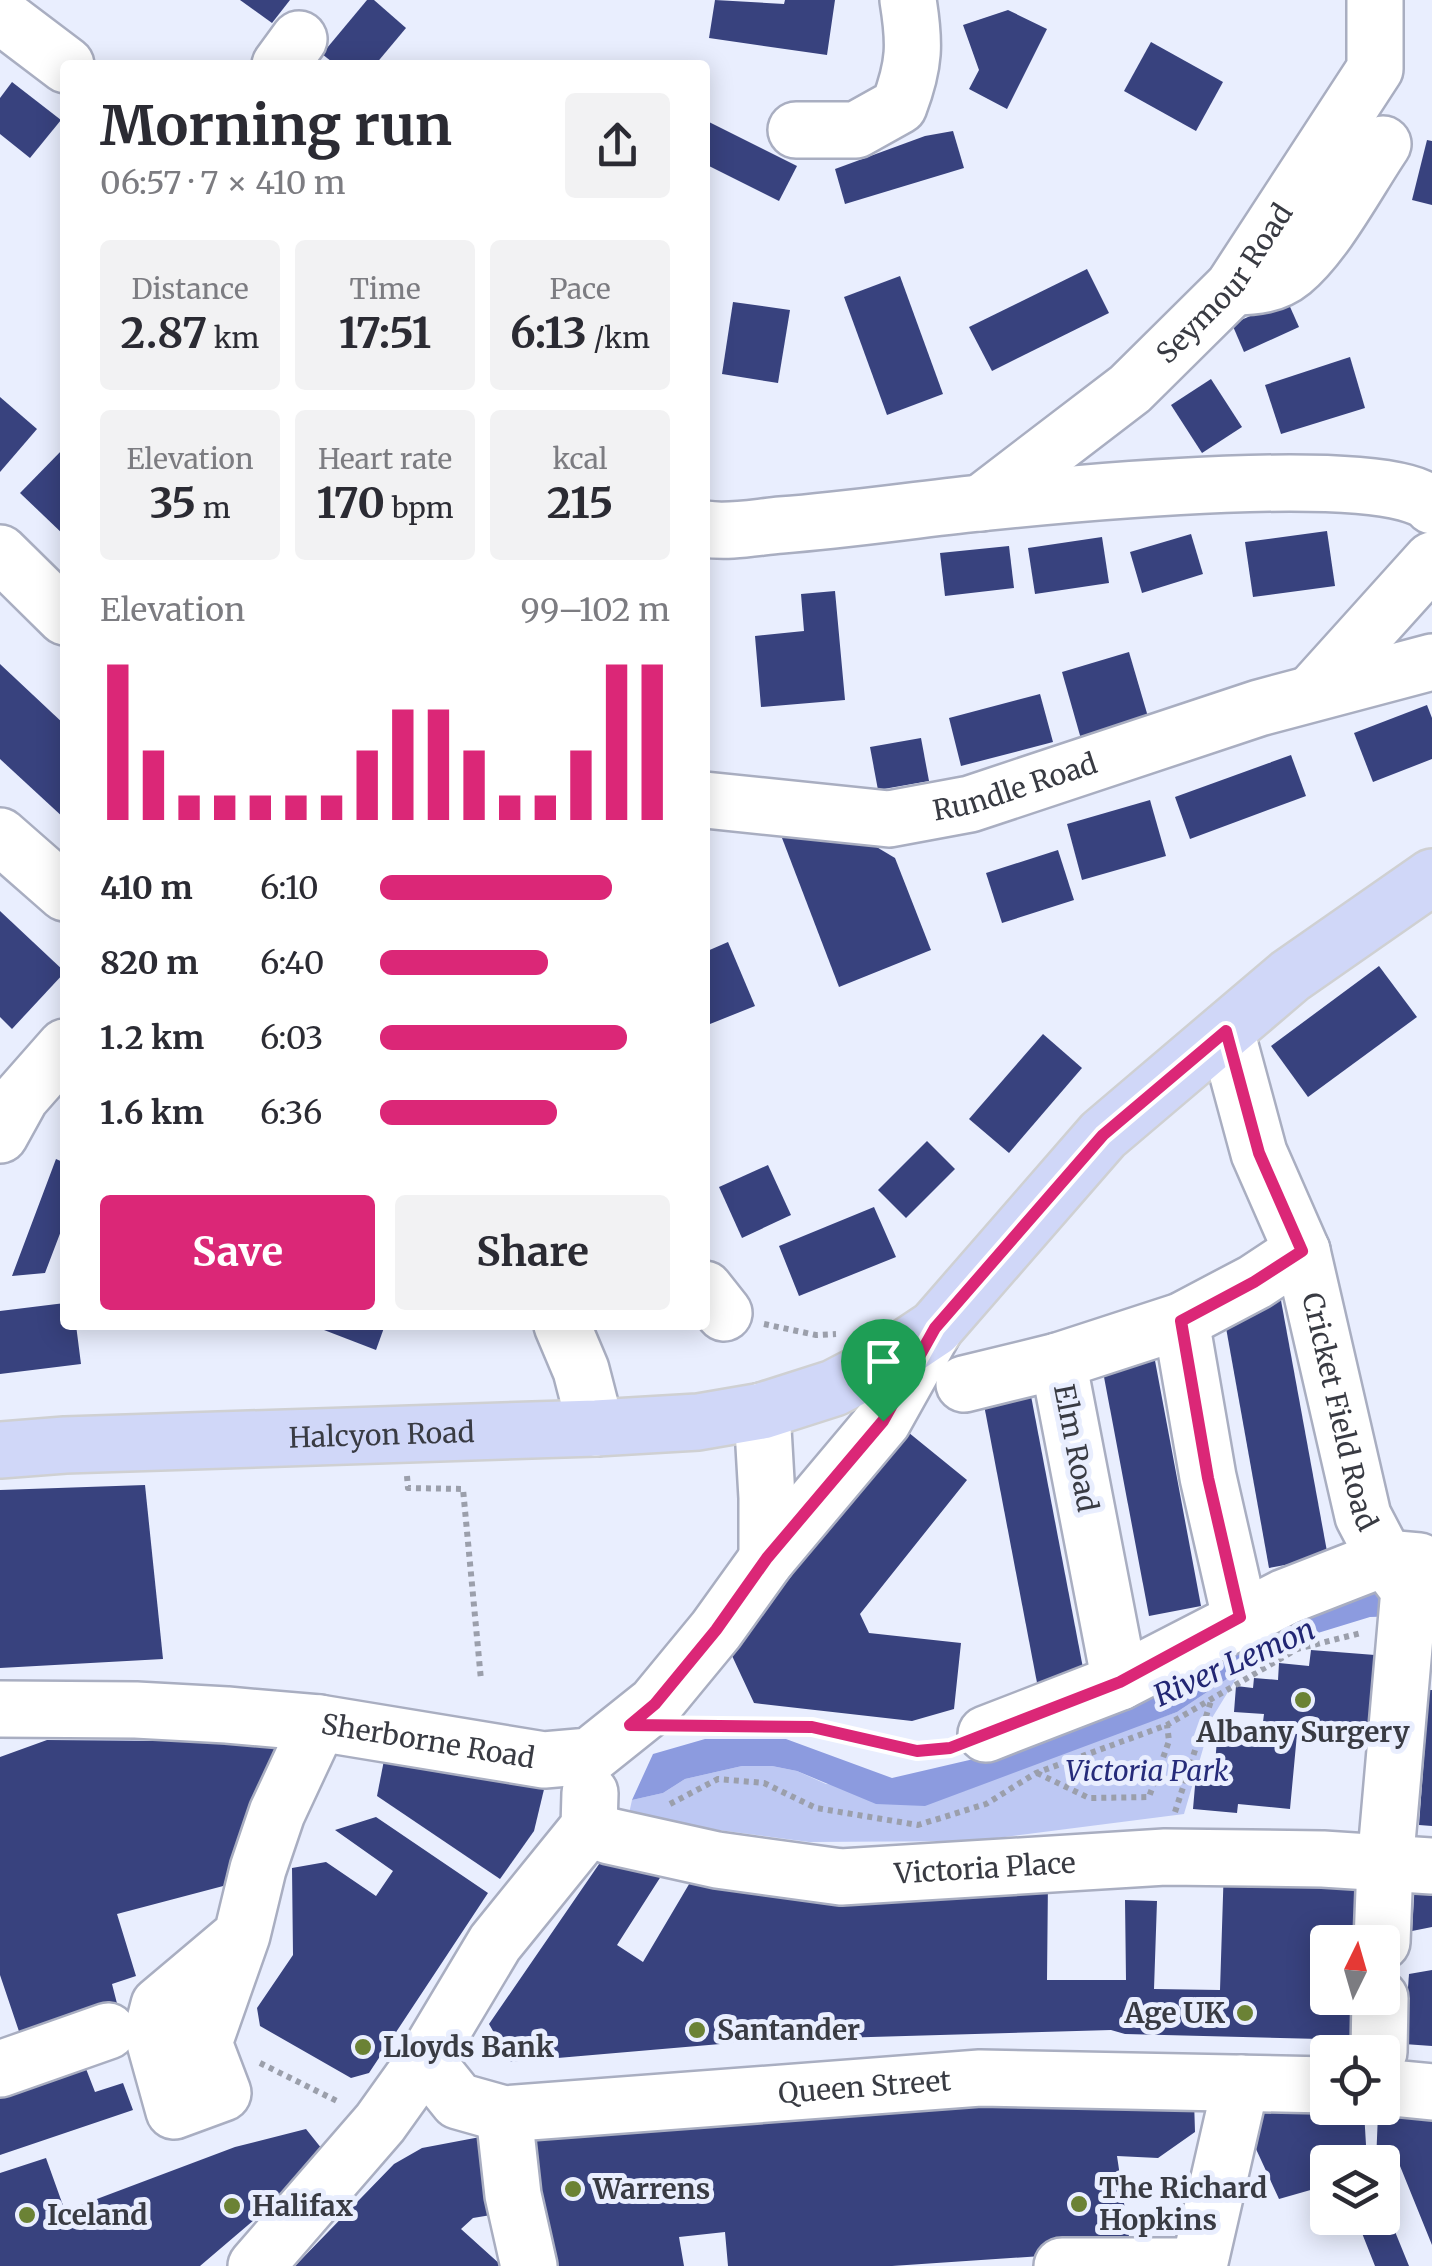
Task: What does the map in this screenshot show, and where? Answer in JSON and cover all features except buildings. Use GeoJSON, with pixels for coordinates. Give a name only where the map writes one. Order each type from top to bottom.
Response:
{"type":"FeatureCollection","features":[{"type":"Feature","properties":{"kind":"main road","name":"Halcyon Road"},"geometry":{"type":"LineString","coordinates":[[0,1450],[698,1422],[762,1411],[834,1388],[922,1337],[1103,1135],[1290,976],[1432,877]]}},
{"type":"Feature","properties":{"kind":"street"},"geometry":{"type":"LineString","coordinates":[[796,130],[856,130],[899,106],[912,73],[915,42],[908,0]]}},
{"type":"Feature","properties":{"kind":"street","name":"Seymour Road"},"geometry":{"type":"LineString","coordinates":[[980,503],[1130,389],[1234,287],[1375,69],[1374,0]]}},
{"type":"Feature","properties":{"kind":"street"},"geometry":{"type":"LineString","coordinates":[[0,15],[60,60]]}},
{"type":"Feature","properties":{"kind":"street"},"geometry":{"type":"LineString","coordinates":[[1234,287],[1254,287],[1291,273],[1310,253],[1383,144]]}},
{"type":"Feature","properties":{"kind":"street"},"geometry":{"type":"LineString","coordinates":[[710,530],[1224,484],[1364,484],[1425,498],[1432,506]]}},
{"type":"Feature","properties":{"kind":"street"},"geometry":{"type":"LineString","coordinates":[[0,553],[60,612]]}},
{"type":"Feature","properties":{"kind":"street","name":"Rundle Road"},"geometry":{"type":"LineString","coordinates":[[1313,692],[1432,560]]}},
{"type":"Feature","properties":{"kind":"street","name":"Rundle Road"},"geometry":{"type":"LineString","coordinates":[[710,801],[889,819],[970,804],[1313,692],[1432,662]]}},
{"type":"Feature","properties":{"kind":"street"},"geometry":{"type":"LineString","coordinates":[[0,836],[60,889]]}},
{"type":"Feature","properties":{"kind":"street","name":"Cricket Field Road"},"geometry":{"type":"LineString","coordinates":[[1226,1031],[1259,1153],[1302,1251],[1364,1516],[1408,1586]]}},
{"type":"Feature","properties":{"kind":"street"},"geometry":{"type":"LineString","coordinates":[[21,1108],[60,1054]]}},
{"type":"Feature","properties":{"kind":"street","name":"Elm Road"},"geometry":{"type":"LineString","coordinates":[[1120,1682],[1058,1361],[1181,1321],[1302,1251]]}},
{"type":"Feature","properties":{"kind":"street"},"geometry":{"type":"LineString","coordinates":[[1181,1321],[1208,1478],[1240,1617]]}},
{"type":"Feature","properties":{"kind":"street"},"geometry":{"type":"LineString","coordinates":[[564,1330],[581,1370],[596,1428]]}},
{"type":"Feature","properties":{"kind":"street"},"geometry":{"type":"LineString","coordinates":[[256,2266],[380,2123],[426,2060],[495,1944],[590,1827],[610,1741],[655,1704],[716,1630],[767,1558],[883,1421],[922,1337]]}},
{"type":"Feature","properties":{"kind":"street"},"geometry":{"type":"LineString","coordinates":[[964,1384],[1058,1361]]}},
{"type":"Feature","properties":{"kind":"street"},"geometry":{"type":"LineString","coordinates":[[762,1411],[768,1498],[767,1558]]}},
{"type":"Feature","properties":{"kind":"street"},"geometry":{"type":"LineString","coordinates":[[986,1734],[1120,1682],[1240,1617],[1408,1586],[1408,1866],[1388,1925]]}},
{"type":"Feature","properties":{"kind":"street","name":"Sherborne Road"},"geometry":{"type":"LineString","coordinates":[[0,1709],[136,1710],[318,1723],[544,1760],[610,1741]]}},
{"type":"Feature","properties":{"kind":"street"},"geometry":{"type":"LineString","coordinates":[[242,1936],[277,1812],[318,1723]]}},
{"type":"Feature","properties":{"kind":"street","name":"Victoria Place"},"geometry":{"type":"LineString","coordinates":[[590,1827],[608,1836],[716,1860],[841,1876],[1165,1857],[1408,1866]]}},
{"type":"Feature","properties":{"kind":"street"},"geometry":{"type":"LineString","coordinates":[[4,2053],[108,2030]]}},
{"type":"Feature","properties":{"kind":"street","name":"Queen Street"},"geometry":{"type":"LineString","coordinates":[[426,2060],[458,2101],[504,2114],[980,2078],[1310,2085]]}},
{"type":"Feature","properties":{"kind":"street"},"geometry":{"type":"LineString","coordinates":[[1062,2266],[1199,2266],[1242,2083]]}},
{"type":"Feature","properties":{"kind":"street"},"geometry":{"type":"LineString","coordinates":[[1400,2089],[1432,2092]]}},
{"type":"Feature","properties":{"kind":"street"},"geometry":{"type":"LineString","coordinates":[[504,2114],[513,2195],[529,2266]]}},
{"type":"Feature","properties":{"kind":"path"},"geometry":{"type":"LineString","coordinates":[[715,1301],[816,1335],[922,1337]]}},
{"type":"Feature","properties":{"kind":"path"},"geometry":{"type":"LineString","coordinates":[[404,1434],[408,1488],[463,1489],[481,1680]]}},
{"type":"Feature","properties":{"kind":"path"},"geometry":{"type":"LineString","coordinates":[[1165,1857],[1186,1771],[1210,1700]]}},
{"type":"Feature","properties":{"kind":"path"},"geometry":{"type":"LineString","coordinates":[[1036,1773],[1089,1798],[1149,1796],[1169,1741],[1167,1726]]}},
{"type":"Feature","properties":{"kind":"path"},"geometry":{"type":"LineString","coordinates":[[610,1741],[812,1727],[917,1751],[950,1748],[986,1734]]}},
{"type":"Feature","properties":{"kind":"path"},"geometry":{"type":"LineString","coordinates":[[246,2056],[380,2123]]}},
{"type":"Feature","properties":{"kind":"green space","name":"Victoria Park"},"geometry":{"type":"Polygon","coordinates":[[[1242,1669],[1212,1718],[1184,1814],[974,1841],[809,1842],[628,1818],[632,1800],[663,1793],[685,1779],[742,1766],[797,1771],[826,1784],[964,1791],[1177,1712],[1242,1669]]]}},
{"type":"Feature","properties":{"kind":"water","name":"River Lemon"},"geometry":{"type":"Polygon","coordinates":[[[1360,1592],[1378,1592],[1432,1615],[1370,1617],[1308,1636],[1242,1669],[1177,1712],[925,1806],[876,1804],[797,1771],[772,1766],[742,1766],[685,1779],[663,1793],[632,1800],[653,1754],[705,1739],[786,1739],[892,1778],[978,1758],[1360,1592]]]}},
{"type":"Feature","properties":{"kind":"place","name":"Albany Surgery"},"geometry":{"type":"Point","coordinates":[1303,1700]}},
{"type":"Feature","properties":{"kind":"place","name":"Age UK"},"geometry":{"type":"Point","coordinates":[1245,2013]}},
{"type":"Feature","properties":{"kind":"place","name":"Santander"},"geometry":{"type":"Point","coordinates":[697,2030]}},
{"type":"Feature","properties":{"kind":"place","name":"Lloyds Bank"},"geometry":{"type":"Point","coordinates":[363,2047]}},
{"type":"Feature","properties":{"kind":"place","name":"Warrens"},"geometry":{"type":"Point","coordinates":[573,2189]}},
{"type":"Feature","properties":{"kind":"place","name":"The Richard Hopkins"},"geometry":{"type":"Point","coordinates":[1079,2204]}},
{"type":"Feature","properties":{"kind":"place","name":"Halifax"},"geometry":{"type":"Point","coordinates":[232,2206]}},
{"type":"Feature","properties":{"kind":"place","name":"Iceland"},"geometry":{"type":"Point","coordinates":[27,2215]}},
{"type":"Feature","properties":{"kind":"route"},"geometry":{"type":"LineString","coordinates":[[1226,1031],[1259,1153],[1302,1251],[1181,1321],[1208,1478],[1240,1617],[1120,1682],[950,1748],[917,1751],[812,1727],[630,1725],[655,1704],[716,1630],[767,1558],[883,1421],[935,1328],[1103,1135],[1226,1031]]}}]}
